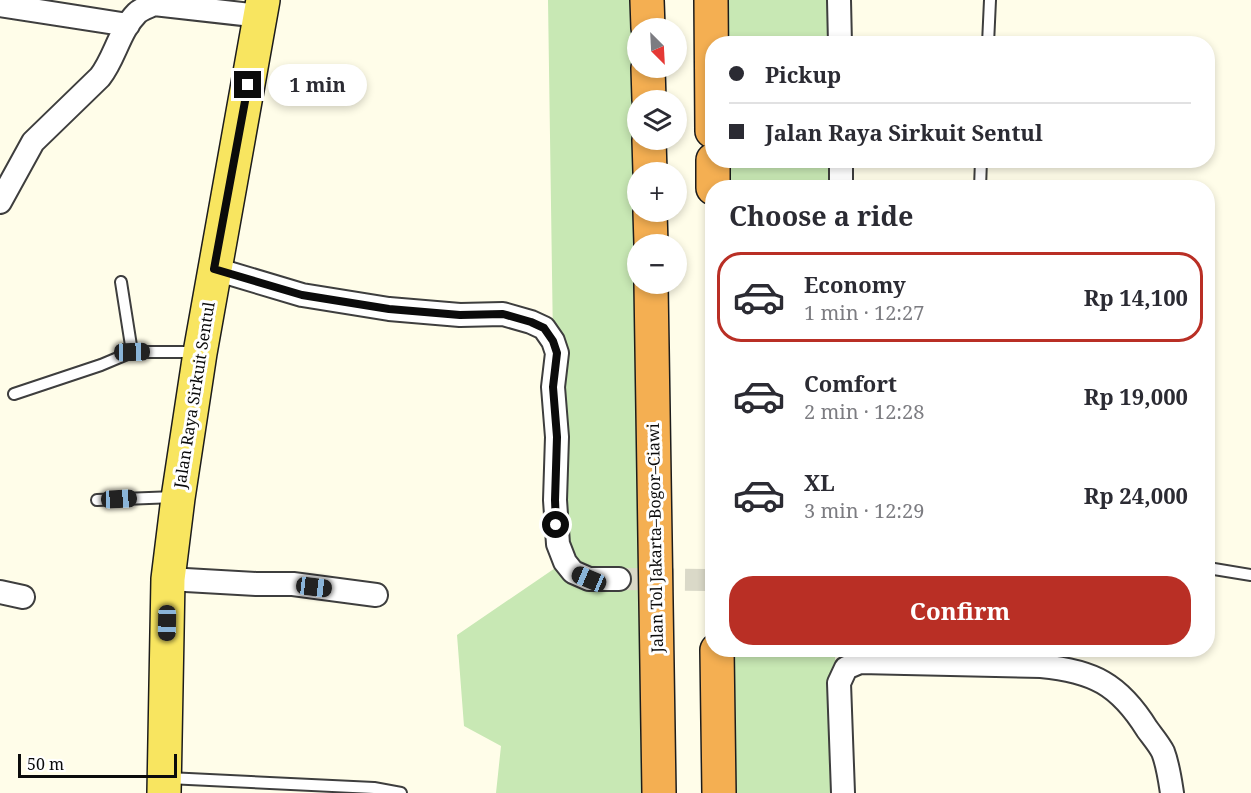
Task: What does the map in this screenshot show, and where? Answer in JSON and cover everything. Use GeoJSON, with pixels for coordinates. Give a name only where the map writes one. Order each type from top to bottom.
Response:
{"type":"FeatureCollection","features":[{"type":"Feature","properties":{"kind":"highway"},"geometry":{"type":"LineString","coordinates":[[647,0],[648,18]]}},
{"type":"Feature","properties":{"kind":"highway"},"geometry":{"type":"LineString","coordinates":[[711,0],[711,36]]}},
{"type":"Feature","properties":{"kind":"highway","name":"Jalan Tol Jakarta–Bogor–Ciawi"},"geometry":{"type":"LineString","coordinates":[[651,294],[659,793]]}},
{"type":"Feature","properties":{"kind":"highway"},"geometry":{"type":"LineString","coordinates":[[717,657],[719,793]]}},
{"type":"Feature","properties":{"kind":"main road","name":"Jalan Raya Sirkuit Sentul"},"geometry":{"type":"LineString","coordinates":[[164,785],[168,579],[178,498],[214,269],[261,8]]}},
{"type":"Feature","properties":{"kind":"street"},"geometry":{"type":"LineString","coordinates":[[839,0],[840,36]]}},
{"type":"Feature","properties":{"kind":"street"},"geometry":{"type":"LineString","coordinates":[[0,202],[33,142],[100,77],[108,67],[128,25],[138,12],[154,4],[261,8]]}},
{"type":"Feature","properties":{"kind":"street"},"geometry":{"type":"LineString","coordinates":[[0,5],[128,25]]}},
{"type":"Feature","properties":{"kind":"street"},"geometry":{"type":"LineString","coordinates":[[214,269],[302,295],[389,309],[460,315],[503,314],[544,328],[553,341],[557,353],[553,387],[557,437],[555,500],[558,544],[565,562],[573,572],[589,579],[619,579]]}},
{"type":"Feature","properties":{"kind":"street"},"geometry":{"type":"LineString","coordinates":[[168,579],[293,584],[376,596]]}},
{"type":"Feature","properties":{"kind":"street"},"geometry":{"type":"LineString","coordinates":[[0,592],[23,597]]}},
{"type":"Feature","properties":{"kind":"street"},"geometry":{"type":"LineString","coordinates":[[843,793],[839,683],[846,668],[855,657]]}},
{"type":"Feature","properties":{"kind":"street"},"geometry":{"type":"LineString","coordinates":[[874,657],[1064,668],[1099,679],[1115,689],[1136,711],[1162,751],[1172,793]]}},
{"type":"Feature","properties":{"kind":"lane"},"geometry":{"type":"LineString","coordinates":[[988,36],[990,0]]}},
{"type":"Feature","properties":{"kind":"lane"},"geometry":{"type":"LineString","coordinates":[[121,282],[132,352]]}},
{"type":"Feature","properties":{"kind":"lane"},"geometry":{"type":"LineString","coordinates":[[14,394],[132,352],[200,353]]}},
{"type":"Feature","properties":{"kind":"lane"},"geometry":{"type":"LineString","coordinates":[[97,500],[178,498]]}},
{"type":"Feature","properties":{"kind":"lane"},"geometry":{"type":"LineString","coordinates":[[1215,569],[1251,575]]}},
{"type":"Feature","properties":{"kind":"lane"},"geometry":{"type":"LineString","coordinates":[[164,785],[374,788],[401,793]]}},
{"type":"Feature","properties":{"kind":"green space"},"geometry":{"type":"Polygon","coordinates":[[[548,0],[650,0],[642,18],[627,18],[627,78],[638,78],[638,90],[627,90],[627,150],[638,150],[638,162],[627,162],[627,222],[638,222],[638,234],[627,234],[627,294],[638,294],[659,793],[496,793],[501,746],[464,726],[457,635],[564,562],[553,341],[548,0]]]}},
{"type":"Feature","properties":{"kind":"green space"},"geometry":{"type":"Polygon","coordinates":[[[711,0],[845,0],[844,36],[712,36],[711,0]]]}},
{"type":"Feature","properties":{"kind":"green space"},"geometry":{"type":"Polygon","coordinates":[[[713,168],[842,168],[842,180],[713,180],[713,168]]]}},
{"type":"Feature","properties":{"kind":"green space"},"geometry":{"type":"Polygon","coordinates":[[[717,657],[835,657],[837,793],[719,793],[717,657]]]}},
{"type":"Feature","properties":{"kind":"tunnel"},"geometry":{"type":"LineString","coordinates":[[619,579],[705,580]]}},
{"type":"Feature","properties":{"kind":"route"},"geometry":{"type":"LineString","coordinates":[[248,85],[214,269],[302,295],[389,309],[460,315],[503,314],[544,328],[553,341],[557,353],[553,387],[557,437],[556,525]]}}]}
